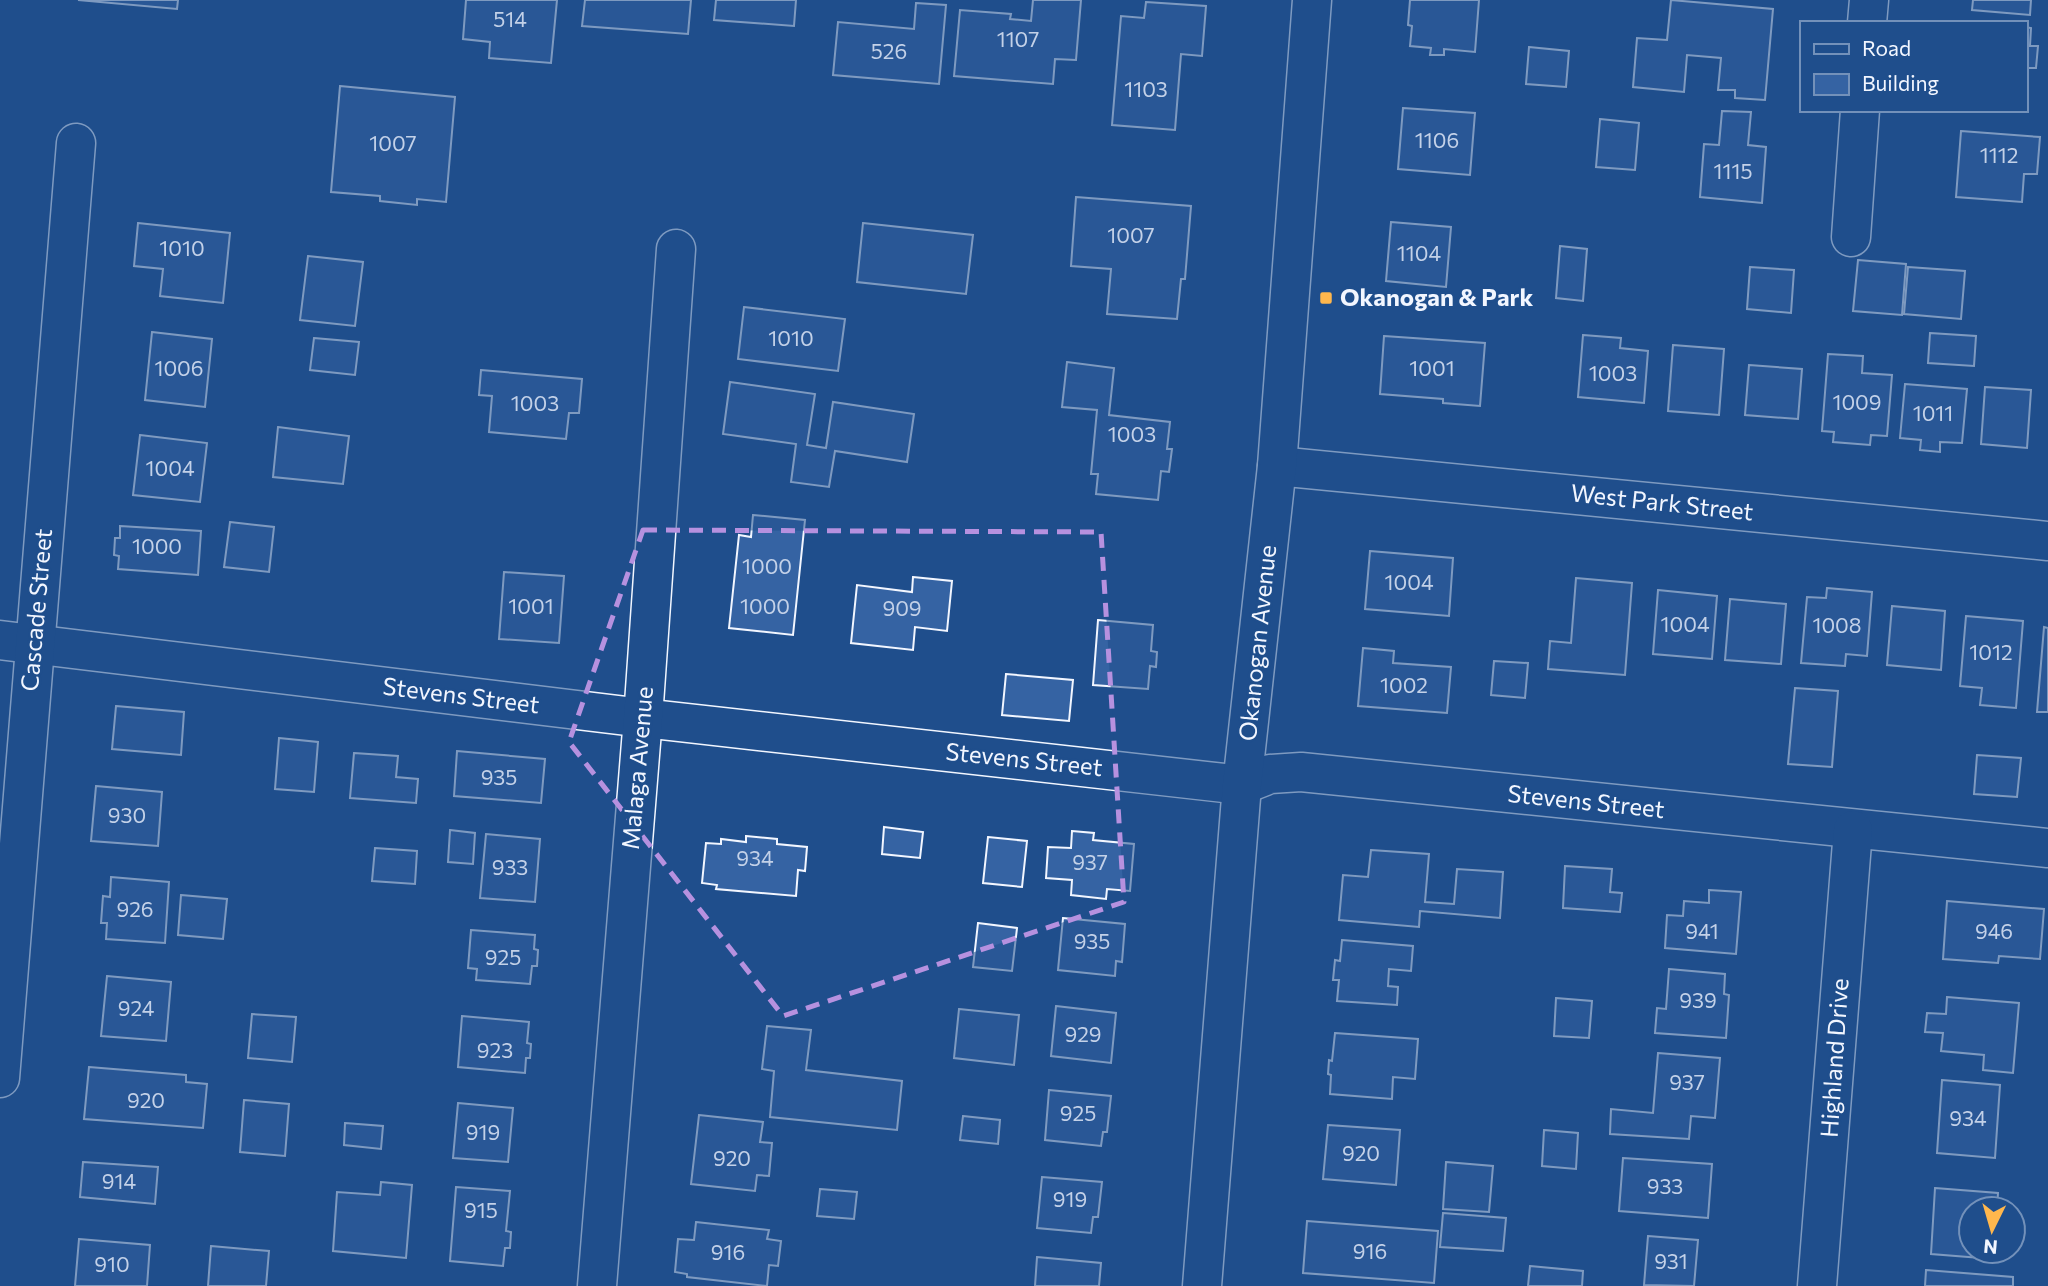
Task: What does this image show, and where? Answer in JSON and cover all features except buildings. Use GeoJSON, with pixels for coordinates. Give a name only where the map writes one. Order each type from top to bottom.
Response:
{"type":"FeatureCollection","features":[{"type":"Feature","properties":{"kind":"street","name":"Okanogan Avenue"},"geometry":{"type":"LineString","coordinates":[[1202,1286],[1242,785],[1277,466],[1312,0]]}},
{"type":"Feature","properties":{"kind":"street"},"geometry":{"type":"LineString","coordinates":[[1867,21],[1869,0]]}},
{"type":"Feature","properties":{"kind":"street"},"geometry":{"type":"LineString","coordinates":[[1851,237],[1860,112]]}},
{"type":"Feature","properties":{"kind":"street","name":"Cascade Street"},"geometry":{"type":"LineString","coordinates":[[0,1078],[17,642],[76,143]]}},
{"type":"Feature","properties":{"kind":"street","name":"Malaga Avenue"},"geometry":{"type":"LineString","coordinates":[[597,1286],[643,718],[676,249]]}},
{"type":"Feature","properties":{"kind":"street","name":"West Park Street"},"geometry":{"type":"LineString","coordinates":[[1277,466],[2048,541]]}},
{"type":"Feature","properties":{"kind":"street","name":"Stevens Street"},"geometry":{"type":"LineString","coordinates":[[17,642],[643,718],[1242,785],[1270,774],[1301,772],[2048,848]]}},
{"type":"Feature","properties":{"kind":"street","name":"Highland Drive"},"geometry":{"type":"LineString","coordinates":[[1817,1286],[1853,830]]}},
{"type":"Feature","properties":{"kind":"highlighted area"},"geometry":{"type":"Polygon","coordinates":[[[643,530],[1101,532],[1124,902],[783,1016],[569,742],[643,530]]]}},
{"type":"Feature","properties":{"kind":"place","name":"Okanogan & Park"},"geometry":{"type":"Point","coordinates":[1326,298]}}]}
